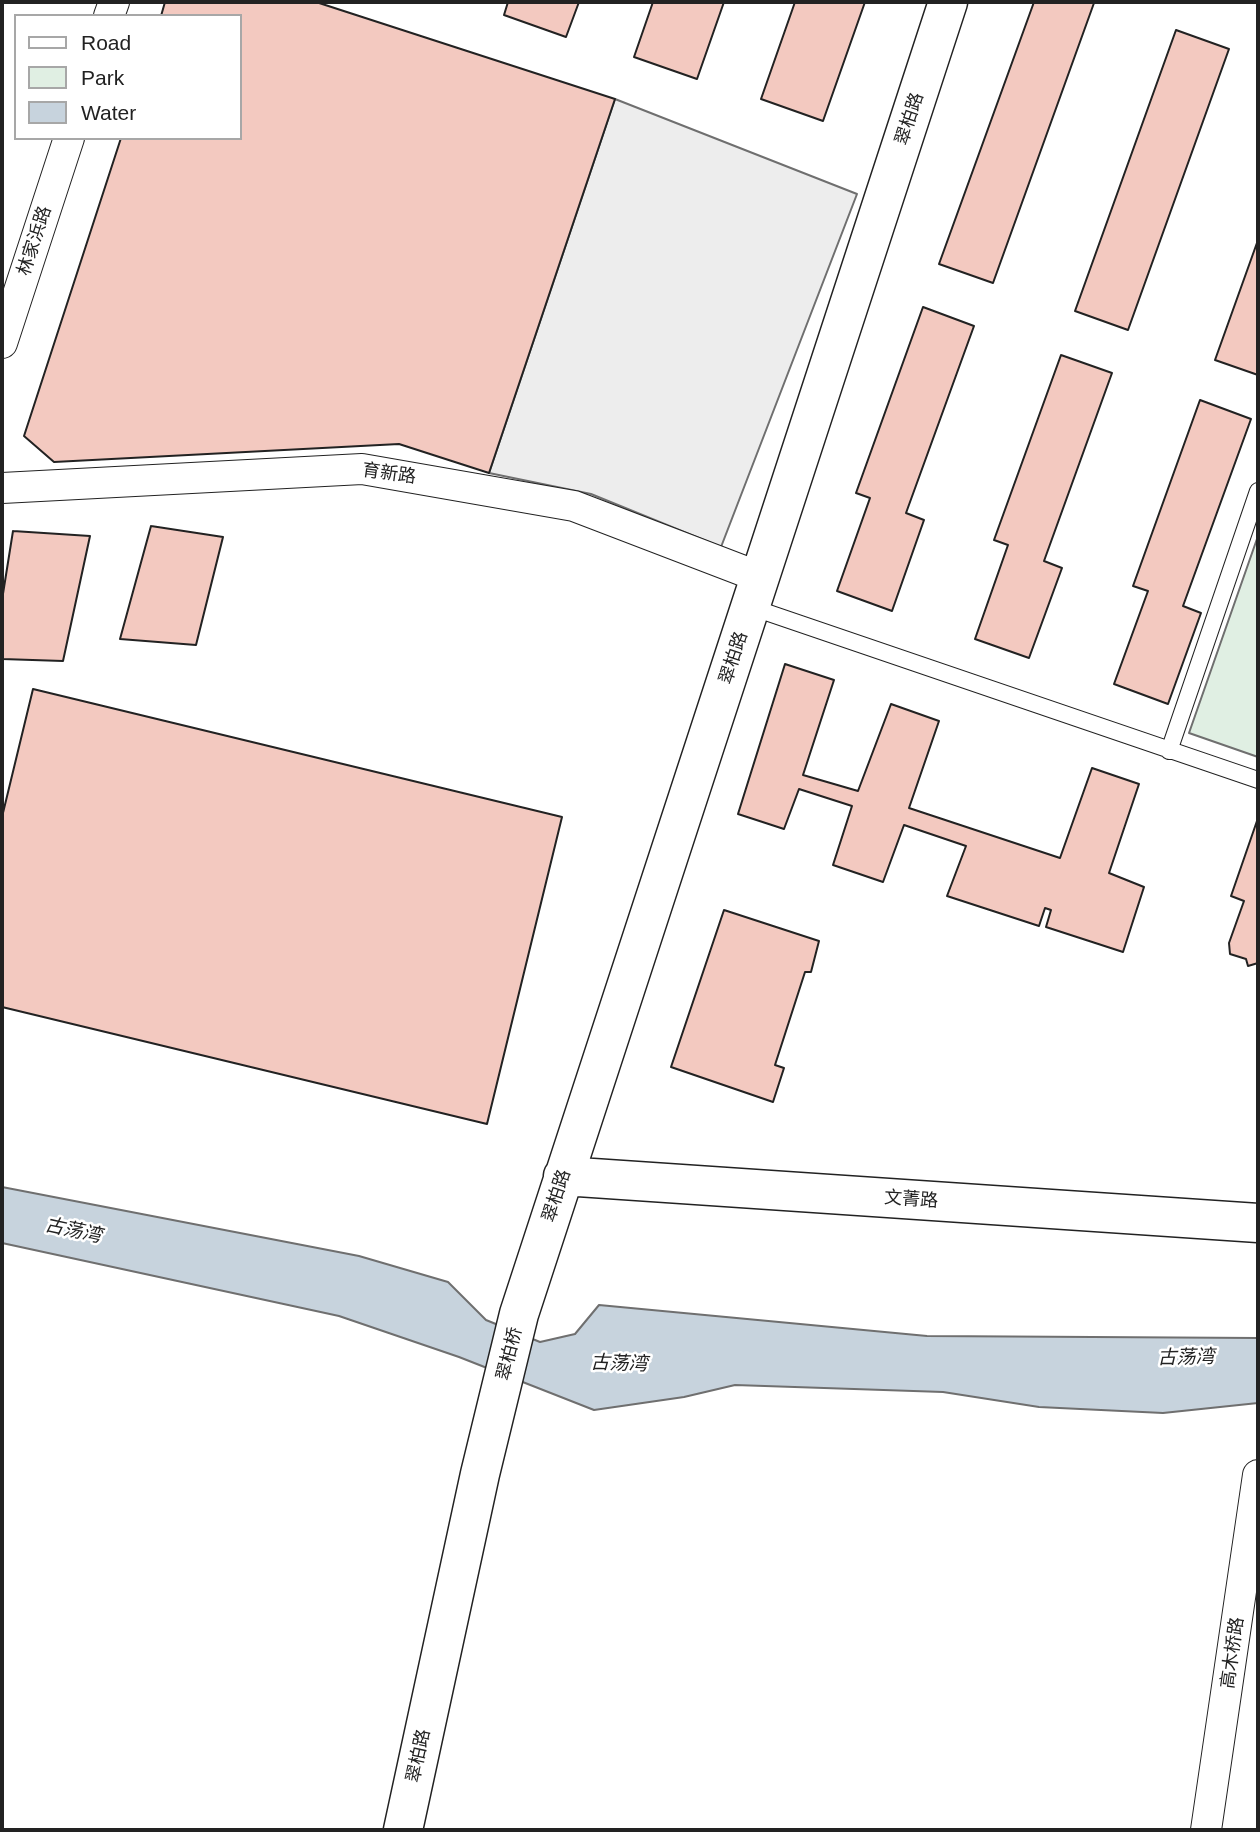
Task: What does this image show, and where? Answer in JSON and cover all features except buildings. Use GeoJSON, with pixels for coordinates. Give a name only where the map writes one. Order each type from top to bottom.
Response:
{"type":"FeatureCollection","features":[{"type":"Feature","properties":{"kind":"street","name":"翠柏路"},"geometry":{"type":"LineString","coordinates":[[519,1314],[948,2]]}},
{"type":"Feature","properties":{"kind":"street","name":"林家浜路"},"geometry":{"type":"LineString","coordinates":[[2,343],[68,140]]}},
{"type":"Feature","properties":{"kind":"street","name":"育新路"},"geometry":{"type":"LineString","coordinates":[[2,488],[362,469],[574,506],[757,592]]}},
{"type":"Feature","properties":{"kind":"street","name":"文菁路"},"geometry":{"type":"LineString","coordinates":[[563,1176],[1258,1223]]}},
{"type":"Feature","properties":{"kind":"street","name":"翠柏桥"},"geometry":{"type":"LineString","coordinates":[[500,1395],[519,1314]]}},
{"type":"Feature","properties":{"kind":"street","name":"翠柏路"},"geometry":{"type":"LineString","coordinates":[[403,1830],[500,1395]]}},
{"type":"Feature","properties":{"kind":"street","name":"高木桥路"},"geometry":{"type":"LineString","coordinates":[[1206,1830],[1258,1475]]}},
{"type":"Feature","properties":{"kind":"lane"},"geometry":{"type":"LineString","coordinates":[[1169,751],[1258,491]]}},
{"type":"Feature","properties":{"kind":"lane"},"geometry":{"type":"LineString","coordinates":[[757,592],[1169,751],[1258,780]]}},
{"type":"Feature","properties":{"kind":"green space"},"geometry":{"type":"Polygon","coordinates":[[[1258,536],[1258,757],[1189,733],[1258,536]]]}},
{"type":"Feature","properties":{"kind":"shaded area"},"geometry":{"type":"Polygon","coordinates":[[[615,99],[857,194],[721,547],[591,494],[489,473],[615,99]]]}},
{"type":"Feature","properties":{"kind":"water","name":"古荡湾"},"geometry":{"type":"Polygon","coordinates":[[[2,1187],[359,1256],[448,1282],[486,1320],[540,1342],[575,1334],[599,1305],[927,1336],[1258,1338],[1258,1403],[1163,1413],[1039,1407],[943,1392],[735,1385],[684,1397],[594,1410],[459,1357],[339,1316],[2,1243],[2,1187]]]}}]}
